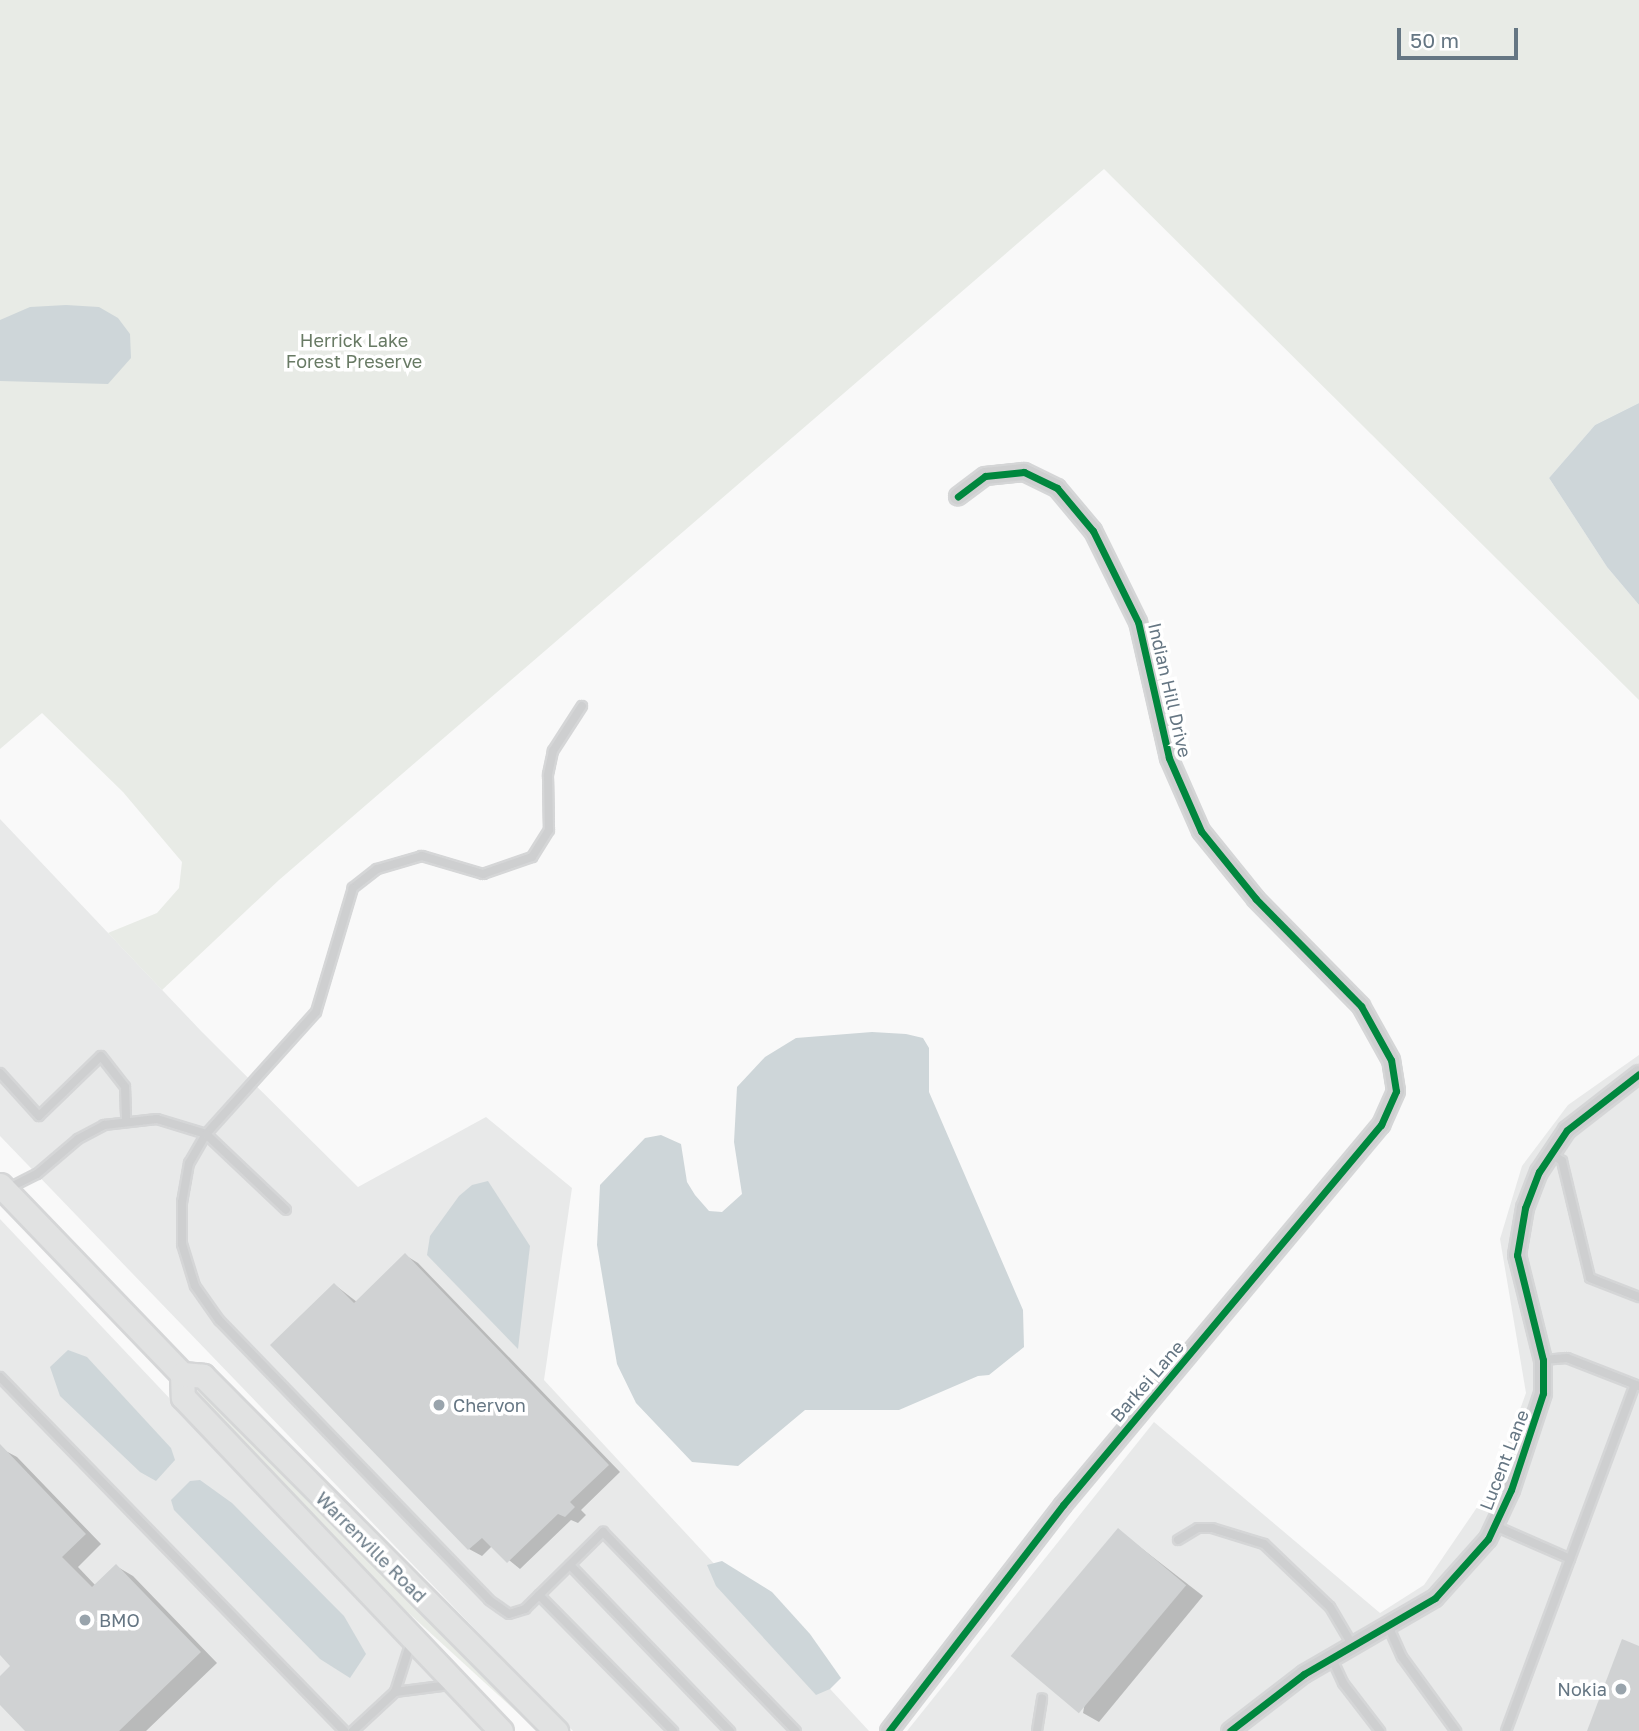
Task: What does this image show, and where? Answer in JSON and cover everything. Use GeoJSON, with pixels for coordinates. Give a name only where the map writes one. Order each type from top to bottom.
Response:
{"type":"FeatureCollection","features":[{"type":"Feature","properties":{"kind":"main road","name":"Warrenville Road"},"geometry":{"type":"LineString","coordinates":[[2,1190],[182,1374],[202,1376],[556,1731]]}},
{"type":"Feature","properties":{"kind":"main road","name":"Warrenville Road"},"geometry":{"type":"LineString","coordinates":[[182,1374],[183,1397],[501,1731]]}},
{"type":"Feature","properties":{"kind":"street","name":"Indian Hill Drive"},"geometry":{"type":"LineString","coordinates":[[958,496],[985,476],[1024,472],[1057,488],[1093,531],[1138,622],[1169,758],[1201,831],[1265,909],[1361,1006],[1384,1043]]}},
{"type":"Feature","properties":{"kind":"street","name":"Barkei Lane"},"geometry":{"type":"LineString","coordinates":[[890,1731],[946,1663],[1063,1505],[1381,1125],[1395,1091],[1384,1043]]}},
{"type":"Feature","properties":{"kind":"street","name":"Lucent Lane"},"geometry":{"type":"LineString","coordinates":[[1230,1731],[1331,1657],[1389,1628],[1454,1582],[1495,1526],[1536,1423],[1543,1360],[1517,1248],[1529,1196],[1550,1153],[1587,1110],[1639,1074]]}},
{"type":"Feature","properties":{"kind":"lane"},"geometry":{"type":"LineString","coordinates":[[582,706],[553,751],[548,775],[550,830],[540,849],[523,862],[483,874],[422,856],[377,869],[362,879],[347,899],[316,1012],[206,1134],[189,1163],[181,1202],[182,1244],[195,1286],[219,1320],[489,1600],[509,1614],[525,1608],[603,1532],[796,1731]]}},
{"type":"Feature","properties":{"kind":"lane"},"geometry":{"type":"LineString","coordinates":[[0,1073],[38,1116],[101,1056],[125,1087],[126,1120]]}},
{"type":"Feature","properties":{"kind":"lane"},"geometry":{"type":"LineString","coordinates":[[2,1190],[37,1174],[78,1139],[104,1125],[126,1120],[157,1119],[206,1134],[286,1210]]}},
{"type":"Feature","properties":{"kind":"lane"},"geometry":{"type":"LineString","coordinates":[[1550,1153],[1562,1161],[1590,1278],[1639,1297]]}},
{"type":"Feature","properties":{"kind":"lane"},"geometry":{"type":"LineString","coordinates":[[1506,1731],[1637,1385],[1567,1359],[1543,1360]]}},
{"type":"Feature","properties":{"kind":"lane"},"geometry":{"type":"LineString","coordinates":[[0,1377],[344,1731]]}},
{"type":"Feature","properties":{"kind":"lane"},"geometry":{"type":"LineString","coordinates":[[1495,1526],[1570,1559]]}},
{"type":"Feature","properties":{"kind":"lane"},"geometry":{"type":"LineString","coordinates":[[1178,1540],[1198,1528],[1212,1528],[1264,1544],[1330,1607],[1353,1646]]}},
{"type":"Feature","properties":{"kind":"lane"},"geometry":{"type":"LineString","coordinates":[[570,1564],[730,1731]]}},
{"type":"Feature","properties":{"kind":"lane"},"geometry":{"type":"LineString","coordinates":[[539,1595],[673,1731]]}},
{"type":"Feature","properties":{"kind":"lane"},"geometry":{"type":"LineString","coordinates":[[1389,1628],[1402,1657],[1456,1731]]}},
{"type":"Feature","properties":{"kind":"lane"},"geometry":{"type":"LineString","coordinates":[[395,1692],[412,1639]]}},
{"type":"Feature","properties":{"kind":"lane"},"geometry":{"type":"LineString","coordinates":[[1331,1657],[1343,1684],[1380,1731]]}},
{"type":"Feature","properties":{"kind":"lane"},"geometry":{"type":"LineString","coordinates":[[353,1731],[395,1692],[424,1685],[456,1685]]}},
{"type":"Feature","properties":{"kind":"lane"},"geometry":{"type":"LineString","coordinates":[[1037,1731],[1042,1698]]}},
{"type":"Feature","properties":{"kind":"shaded area"},"geometry":{"type":"Polygon","coordinates":[[[30,307],[99,307],[118,318],[130,334],[131,358],[108,384],[0,381],[0,320],[30,307]]]}},
{"type":"Feature","properties":{"kind":"shaded area"},"geometry":{"type":"Polygon","coordinates":[[[1639,403],[1639,605],[1607,567],[1549,478],[1595,425],[1639,403]]]}},
{"type":"Feature","properties":{"kind":"shaded area"},"geometry":{"type":"Polygon","coordinates":[[[0,819],[202,1032],[358,1187],[486,1117],[572,1188],[544,1380],[869,1731],[573,1731],[0,1136],[0,819]]]}},
{"type":"Feature","properties":{"kind":"shaded area"},"geometry":{"type":"Polygon","coordinates":[[[872,1032],[923,1038],[929,1048],[929,1092],[1023,1310],[1024,1347],[989,1375],[978,1376],[899,1410],[805,1410],[738,1466],[692,1462],[636,1403],[617,1364],[597,1245],[600,1185],[645,1138],[661,1135],[681,1144],[687,1182],[695,1195],[709,1211],[722,1212],[742,1194],[734,1142],[737,1087],[765,1057],[796,1038],[872,1032]]]}},
{"type":"Feature","properties":{"kind":"shaded area"},"geometry":{"type":"Polygon","coordinates":[[[1639,1055],[1639,1731],[907,1731],[1154,1422],[1380,1613],[1424,1585],[1493,1484],[1526,1393],[1500,1239],[1522,1166],[1568,1105],[1639,1055]]]}},
{"type":"Feature","properties":{"kind":"shaded area"},"geometry":{"type":"Polygon","coordinates":[[[488,1181],[530,1246],[518,1349],[427,1255],[430,1236],[459,1196],[472,1185],[488,1181]]]}},
{"type":"Feature","properties":{"kind":"shaded area"},"geometry":{"type":"Polygon","coordinates":[[[0,1219],[484,1731],[0,1731],[0,1219]]]}},
{"type":"Feature","properties":{"kind":"shaded area"},"geometry":{"type":"Polygon","coordinates":[[[68,1350],[87,1357],[171,1448],[175,1460],[156,1481],[140,1472],[60,1396],[50,1367],[68,1350]]]}},
{"type":"Feature","properties":{"kind":"shaded area"},"geometry":{"type":"Polygon","coordinates":[[[200,1480],[232,1503],[344,1616],[366,1654],[350,1678],[320,1659],[174,1510],[171,1500],[190,1481],[200,1480]]]}},
{"type":"Feature","properties":{"kind":"shaded area"},"geometry":{"type":"Polygon","coordinates":[[[722,1561],[772,1592],[810,1634],[841,1678],[830,1689],[816,1695],[716,1586],[707,1565],[722,1561]]]}},
{"type":"Feature","properties":{"kind":"green space","name":"Herrick Lake Forest Preserve"},"geometry":{"type":"Polygon","coordinates":[[[0,0],[1639,0],[1639,403],[1595,425],[1549,478],[1607,567],[1639,605],[1639,700],[1104,169],[279,880],[162,990],[108,933],[157,913],[179,888],[182,862],[123,792],[42,713],[0,749],[0,0]]]}},
{"type":"Feature","properties":{"kind":"green space"},"geometry":{"type":"Polygon","coordinates":[[[191,1385],[535,1722],[531,1725],[355,1564],[188,1388],[191,1385]]]}},
{"type":"Feature","properties":{"kind":"building","name":"Chervon"},"geometry":{"type":"Polygon","coordinates":[[[405,1253],[609,1465],[570,1502],[575,1507],[565,1517],[558,1514],[507,1563],[482,1538],[468,1550],[270,1345],[334,1283],[354,1303],[405,1253]]]}},
{"type":"Feature","properties":{"kind":"building","name":"BMO"},"geometry":{"type":"Polygon","coordinates":[[[0,1444],[86,1534],[62,1557],[92,1587],[116,1564],[201,1652],[119,1731],[25,1731],[0,1705],[0,1676],[10,1666],[0,1655],[0,1444]]]}},
{"type":"Feature","properties":{"kind":"building"},"geometry":{"type":"Polygon","coordinates":[[[1118,1528],[1186,1585],[1079,1713],[1011,1656],[1118,1528]]]}},
{"type":"Feature","properties":{"kind":"building","name":"Nokia"},"geometry":{"type":"Polygon","coordinates":[[[1622,1639],[1639,1646],[1639,1731],[1587,1731],[1622,1639]]]}},
{"type":"Feature","properties":{"kind":"cycle path"},"geometry":{"type":"LineString","coordinates":[[889,1731],[1063,1505],[1381,1125],[1396,1091],[1391,1060],[1361,1006],[1256,899],[1201,831],[1169,758],[1138,622],[1093,531],[1057,488],[1024,472],[985,476],[958,496]]}},
{"type":"Feature","properties":{"kind":"cycle path"},"geometry":{"type":"LineString","coordinates":[[1230,1731],[1304,1674],[1435,1598],[1488,1539],[1511,1490],[1543,1393],[1543,1360],[1517,1255],[1525,1208],[1539,1172],[1567,1130],[1639,1074]]}},
{"type":"Feature","properties":{"kind":"place","name":"Chervon"},"geometry":{"type":"Point","coordinates":[439,1405]}},
{"type":"Feature","properties":{"kind":"place","name":"BMO"},"geometry":{"type":"Point","coordinates":[85,1620]}},
{"type":"Feature","properties":{"kind":"place","name":"Nokia"},"geometry":{"type":"Point","coordinates":[1621,1689]}}]}
